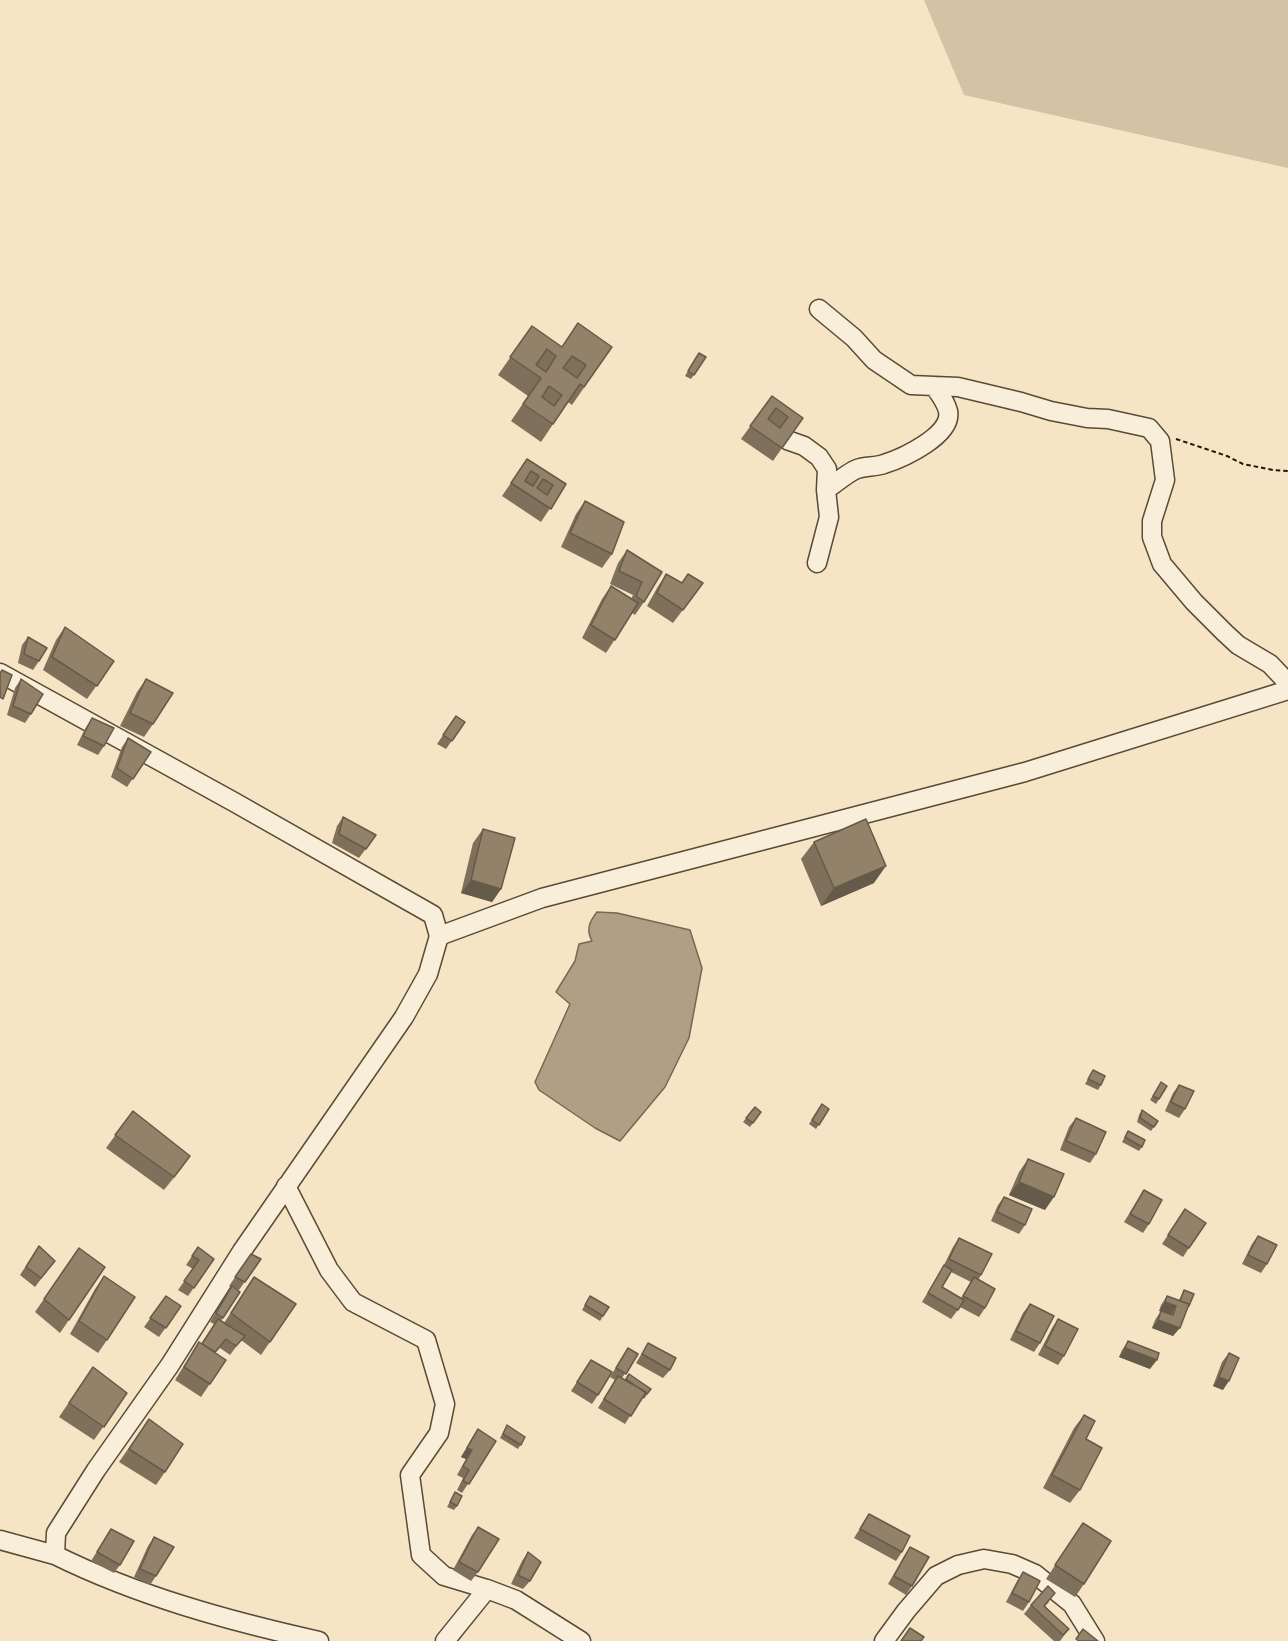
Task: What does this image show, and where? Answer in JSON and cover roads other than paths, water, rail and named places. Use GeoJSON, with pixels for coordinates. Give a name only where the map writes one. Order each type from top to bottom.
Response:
{"type":"FeatureCollection","features":[{"type":"Feature","properties":{"kind":"street"},"geometry":{"type":"LineString","coordinates":[[819,309],[854,338],[874,360],[911,385],[958,387],[1051,411],[1087,418],[1108,419],[1149,428],[1161,441],[1165,480],[1152,521],[1152,537],[1162,564],[1194,602],[1225,633],[1238,645],[1270,664],[1288,683]]}},
{"type":"Feature","properties":{"kind":"street"},"geometry":{"type":"LineString","coordinates":[[826,490],[857,469],[883,465],[900,458],[921,447],[939,432],[947,423],[948,411],[934,386]]}},
{"type":"Feature","properties":{"kind":"street"},"geometry":{"type":"LineString","coordinates":[[787,440],[804,446],[819,457],[827,469],[826,490],[829,517],[818,563]]}},
{"type":"Feature","properties":{"kind":"street"},"geometry":{"type":"LineString","coordinates":[[0,674],[400,895],[433,915],[439,936],[428,974],[404,1017],[286,1186],[170,1365],[96,1470],[56,1533],[55,1555]]}},
{"type":"Feature","properties":{"kind":"street"},"geometry":{"type":"LineString","coordinates":[[439,936],[542,898],[1025,772],[1288,690]]}},
{"type":"Feature","properties":{"kind":"street"},"geometry":{"type":"LineString","coordinates":[[286,1186],[328,1270],[353,1302],[426,1340],[446,1404],[439,1433],[410,1475],[421,1555],[444,1576],[516,1600],[581,1641]]}},
{"type":"Feature","properties":{"kind":"street"},"geometry":{"type":"LineString","coordinates":[[0,1540],[55,1555],[93,1574],[173,1602],[319,1641]]}},
{"type":"Feature","properties":{"kind":"street"},"geometry":{"type":"LineString","coordinates":[[884,1641],[936,1576],[958,1564],[984,1559],[1012,1564],[1035,1574],[1072,1604],[1095,1641]]}},
{"type":"Feature","properties":{"kind":"street"},"geometry":{"type":"LineString","coordinates":[[446,1641],[487,1589]]}}]}
